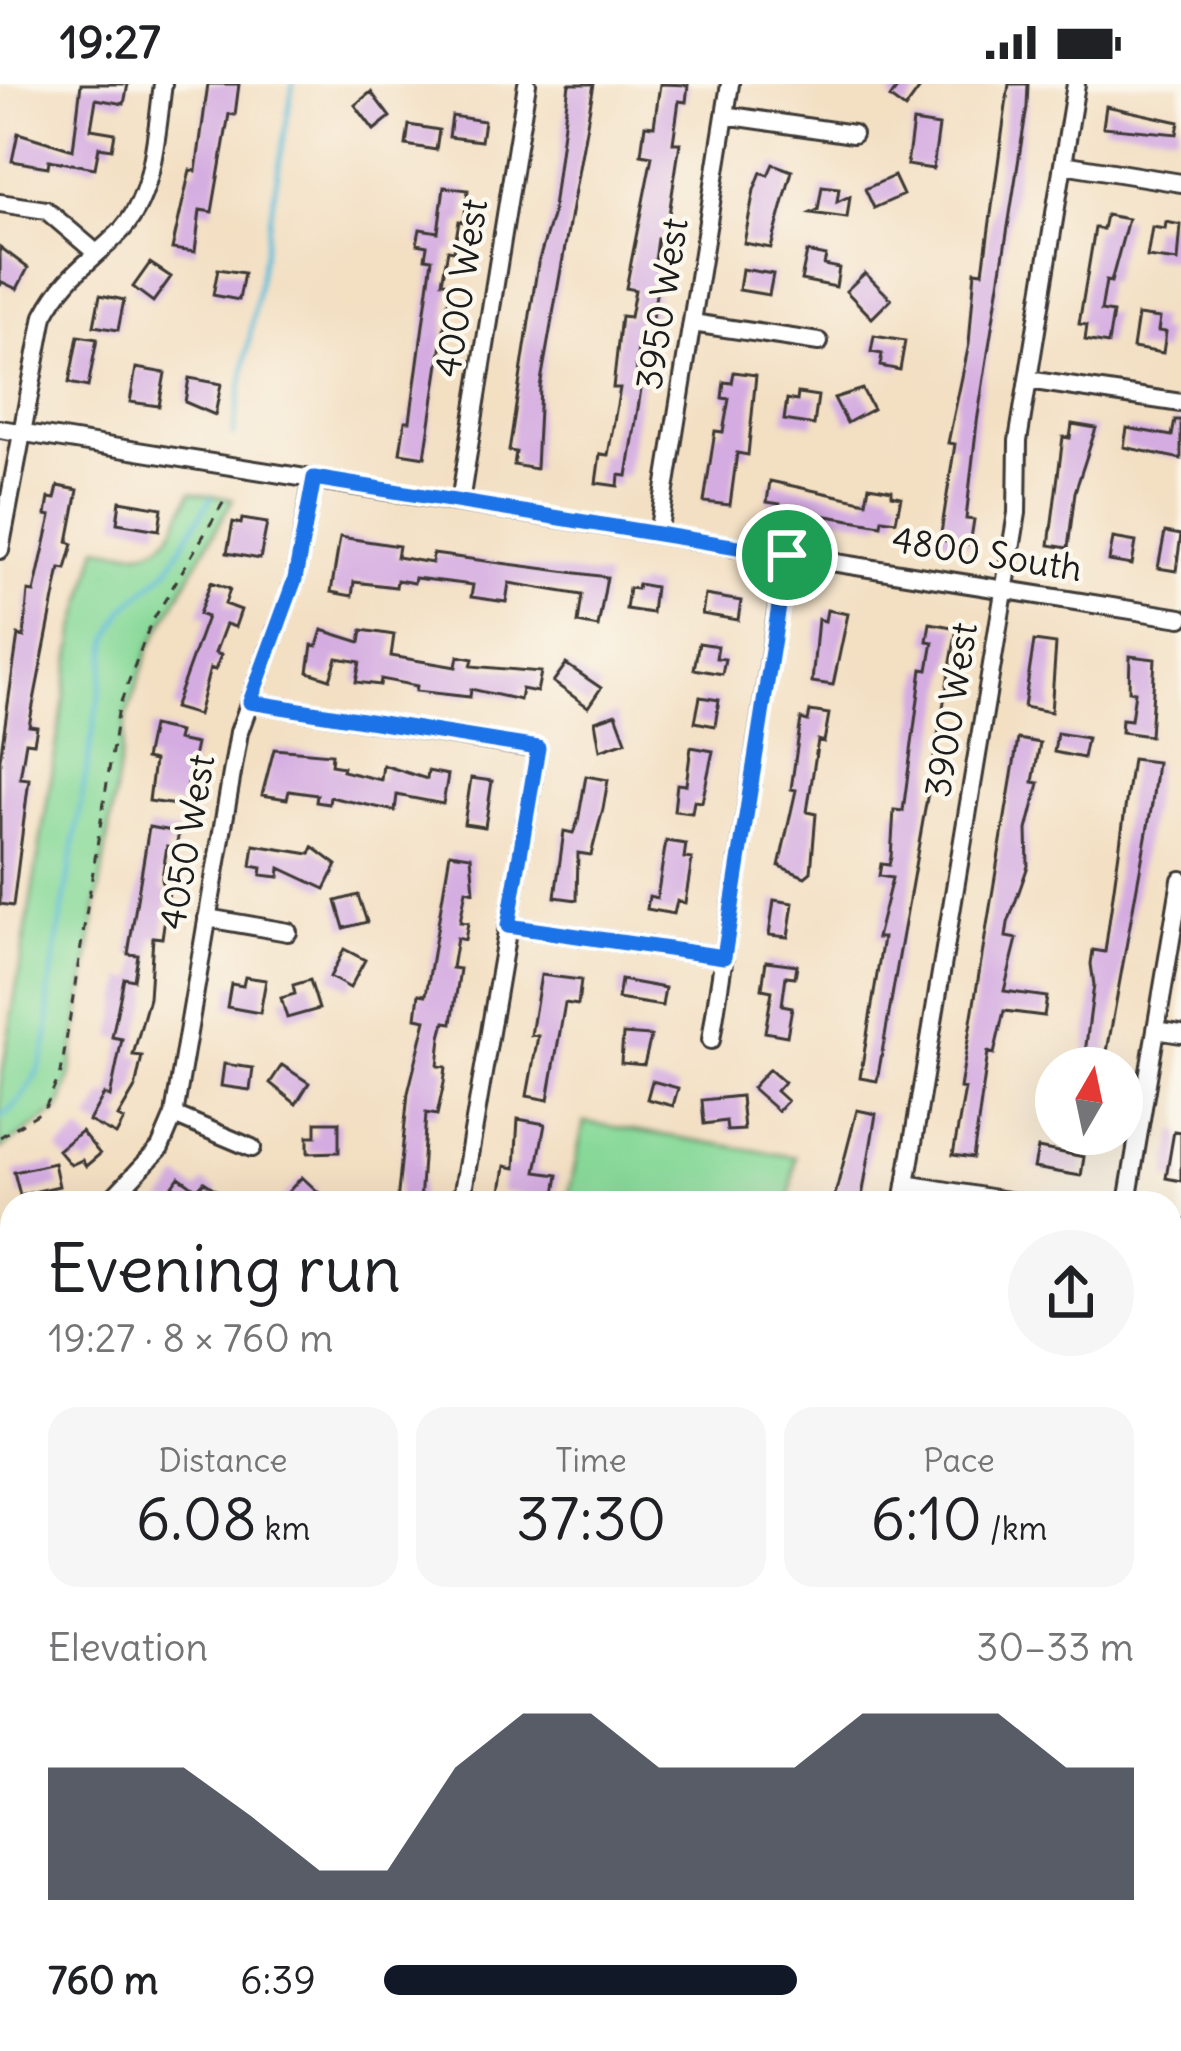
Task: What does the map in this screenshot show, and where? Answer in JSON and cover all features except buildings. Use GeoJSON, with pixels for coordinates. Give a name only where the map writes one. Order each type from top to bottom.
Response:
{"type":"FeatureCollection","features":[{"type":"Feature","properties":{"kind":"street"},"geometry":{"type":"LineString","coordinates":[[0,550],[44,316],[62,283],[120,232],[141,196],[163,84]]}},
{"type":"Feature","properties":{"kind":"street","name":"4000 West"},"geometry":{"type":"LineString","coordinates":[[460,502],[524,84]]}},
{"type":"Feature","properties":{"kind":"street","name":"3950 West"},"geometry":{"type":"LineString","coordinates":[[658,534],[730,84]]}},
{"type":"Feature","properties":{"kind":"street","name":"3900 West"},"geometry":{"type":"LineString","coordinates":[[905,1191],[1005,590],[1028,380],[1076,84]]}},
{"type":"Feature","properties":{"kind":"street"},"geometry":{"type":"LineString","coordinates":[[725,115],[853,134]]}},
{"type":"Feature","properties":{"kind":"street"},"geometry":{"type":"LineString","coordinates":[[1063,164],[1181,183]]}},
{"type":"Feature","properties":{"kind":"street"},"geometry":{"type":"LineString","coordinates":[[0,203],[46,210],[94,251]]}},
{"type":"Feature","properties":{"kind":"street"},"geometry":{"type":"LineString","coordinates":[[692,323],[819,342]]}},
{"type":"Feature","properties":{"kind":"street"},"geometry":{"type":"LineString","coordinates":[[1028,380],[1181,403]]}},
{"type":"Feature","properties":{"kind":"street","name":"4800 South"},"geometry":{"type":"LineString","coordinates":[[0,428],[1181,619]]}},
{"type":"Feature","properties":{"kind":"street","name":"4050 West"},"geometry":{"type":"LineString","coordinates":[[119,1191],[160,1148],[174,1115],[239,732],[295,579],[314,478]]}},
{"type":"Feature","properties":{"kind":"street"},"geometry":{"type":"LineString","coordinates":[[712,1040],[787,555]]}},
{"type":"Feature","properties":{"kind":"street"},"geometry":{"type":"LineString","coordinates":[[250,702],[538,748],[463,1191]]}},
{"type":"Feature","properties":{"kind":"street"},"geometry":{"type":"LineString","coordinates":[[1129,1191],[1181,880]]}},
{"type":"Feature","properties":{"kind":"street"},"geometry":{"type":"LineString","coordinates":[[207,918],[288,932]]}},
{"type":"Feature","properties":{"kind":"street"},"geometry":{"type":"LineString","coordinates":[[508,926],[724,957]]}},
{"type":"Feature","properties":{"kind":"street"},"geometry":{"type":"LineString","coordinates":[[1156,1030],[1181,1034]]}},
{"type":"Feature","properties":{"kind":"street"},"geometry":{"type":"LineString","coordinates":[[174,1115],[252,1148]]}},
{"type":"Feature","properties":{"kind":"path"},"geometry":{"type":"LineString","coordinates":[[0,1137],[44,1110],[61,1073],[119,707],[150,625],[226,498]]}},
{"type":"Feature","properties":{"kind":"green space"},"geometry":{"type":"Polygon","coordinates":[[[191,492],[233,499],[149,649],[127,715],[70,1077],[60,1109],[0,1150],[0,1087],[75,633],[98,547],[136,551],[159,545],[175,526],[191,492]]]}},
{"type":"Feature","properties":{"kind":"green space"},"geometry":{"type":"Polygon","coordinates":[[[584,1122],[796,1157],[791,1191],[570,1191],[584,1122]]]}},
{"type":"Feature","properties":{"kind":"waterway"},"geometry":{"type":"LineString","coordinates":[[233,435],[293,84]]}},
{"type":"Feature","properties":{"kind":"waterway"},"geometry":{"type":"LineString","coordinates":[[0,1118],[24,1094],[45,1048],[48,996],[109,638],[124,609],[168,569],[211,498]]}},
{"type":"Feature","properties":{"kind":"route"},"geometry":{"type":"LineString","coordinates":[[314,478],[787,555],[724,957],[508,926],[538,748],[250,702],[295,579],[314,478]]}}]}
